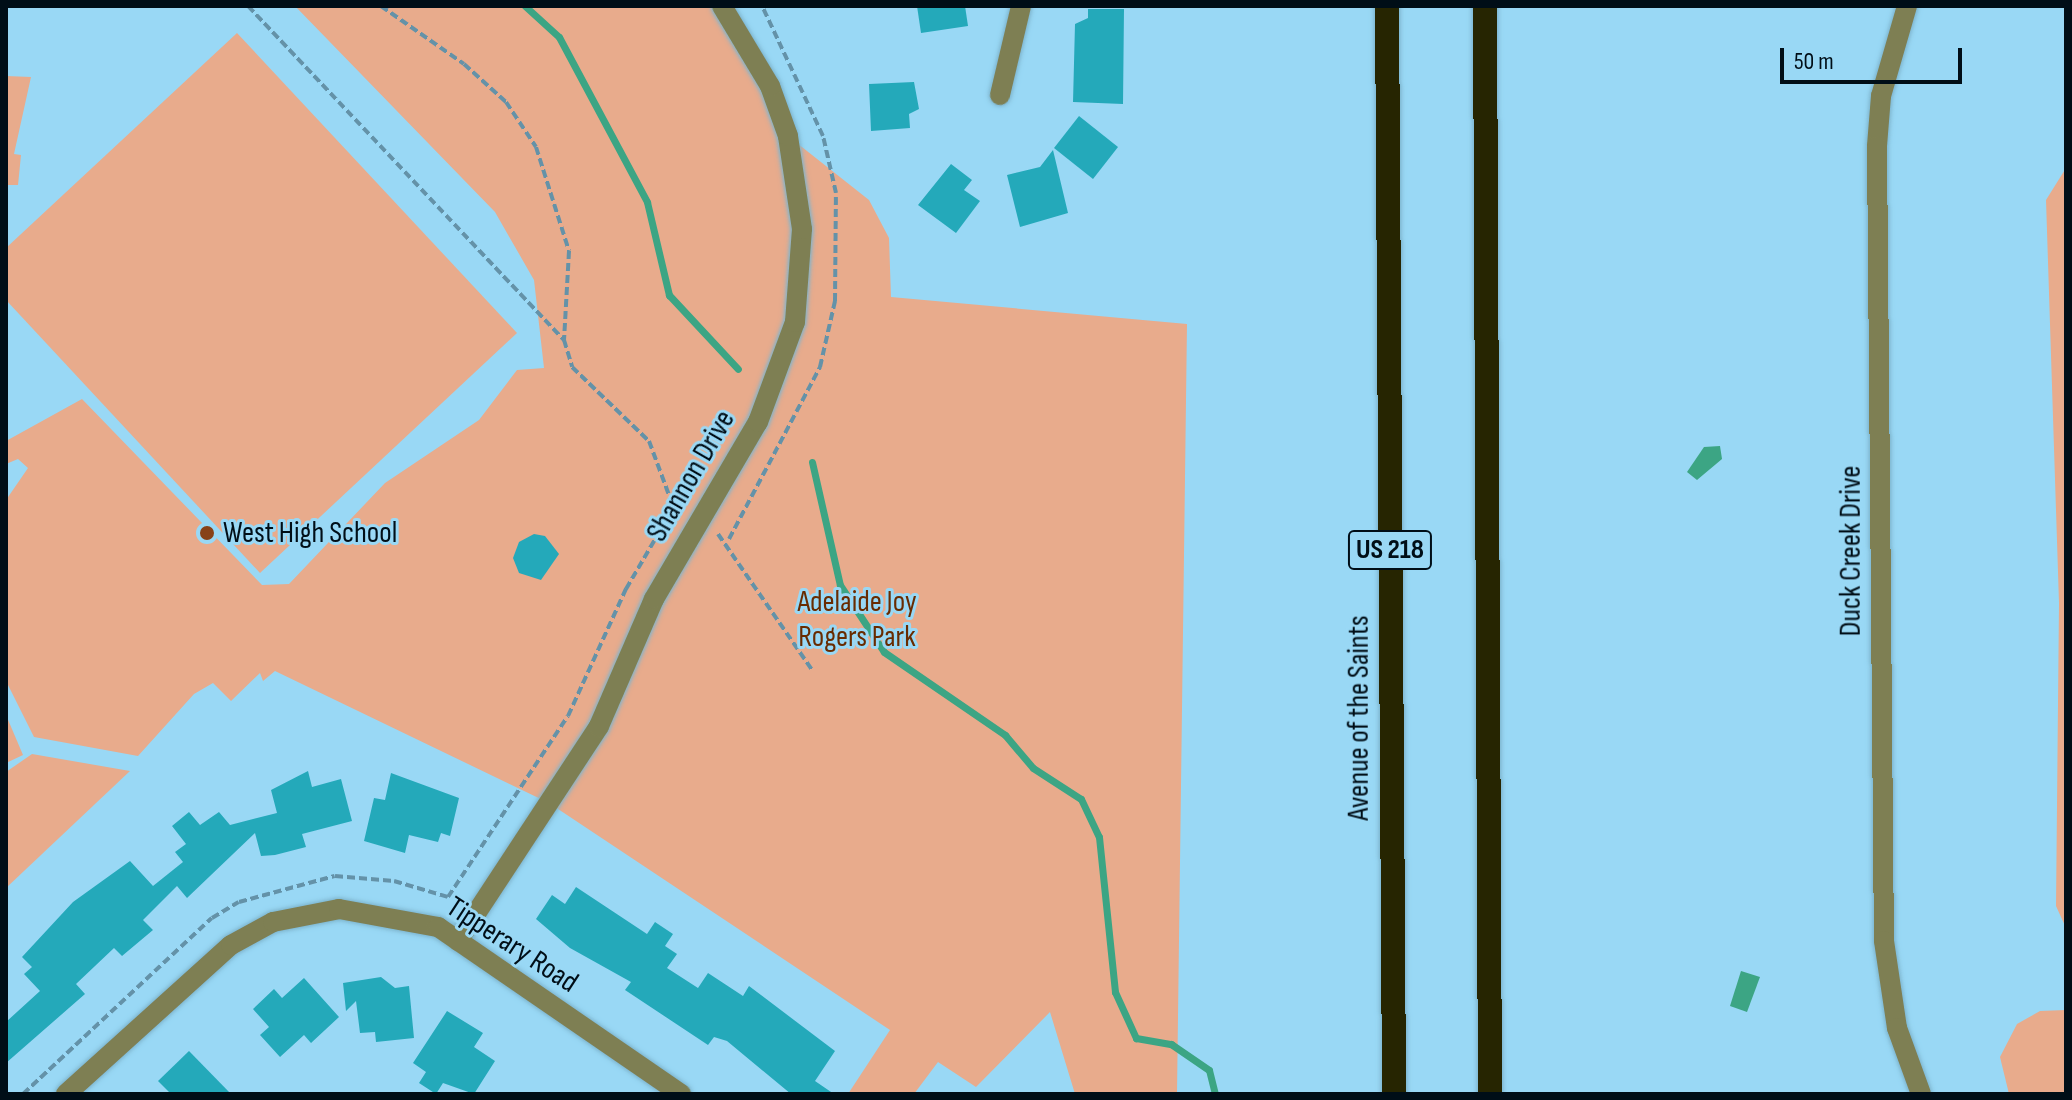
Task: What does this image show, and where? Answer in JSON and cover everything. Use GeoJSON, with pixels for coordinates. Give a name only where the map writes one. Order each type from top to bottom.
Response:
{"type":"FeatureCollection","features":[{"type":"Feature","properties":{"kind":"highway","name":"Avenue of the Saints"},"geometry":{"type":"LineString","coordinates":[[1387,6],[1394,1094]]}},
{"type":"Feature","properties":{"kind":"highway"},"geometry":{"type":"LineString","coordinates":[[1485,6],[1490,1094]]}},
{"type":"Feature","properties":{"kind":"street","name":"Shannon Drive"},"geometry":{"type":"LineString","coordinates":[[458,941],[599,726],[654,599],[758,422],[795,322],[802,229],[788,136],[770,86],[722,6]]}},
{"type":"Feature","properties":{"kind":"street"},"geometry":{"type":"LineString","coordinates":[[1000,95],[1021,6]]}},
{"type":"Feature","properties":{"kind":"street","name":"Duck Creek Drive"},"geometry":{"type":"LineString","coordinates":[[1907,6],[1881,96],[1877,146],[1884,941],[1897,1028],[1921,1094]]}},
{"type":"Feature","properties":{"kind":"street","name":"Tipperary Road"},"geometry":{"type":"LineString","coordinates":[[70,1093],[193,975],[273,922],[361,910],[438,927],[674,1092]]}},
{"type":"Feature","properties":{"kind":"path"},"geometry":{"type":"LineString","coordinates":[[248,6],[564,340]]}},
{"type":"Feature","properties":{"kind":"path"},"geometry":{"type":"LineString","coordinates":[[381,6],[496,93],[536,147],[569,251],[564,340],[572,367],[649,441],[659,482],[674,507],[626,589],[568,716],[448,897]]}},
{"type":"Feature","properties":{"kind":"path"},"geometry":{"type":"LineString","coordinates":[[729,539],[742,577],[813,671]]}},
{"type":"Feature","properties":{"kind":"green space","name":"Adelaide Joy Rogers Park"},"geometry":{"type":"Polygon","coordinates":[[[295,6],[722,6],[788,136],[869,200],[889,238],[891,297],[1187,324],[1177,1094],[1075,1094],[1050,1012],[976,1087],[938,1062],[914,1094],[848,1094],[890,1030],[549,803],[275,671],[263,681],[260,673],[231,701],[213,683],[194,694],[138,756],[34,737],[6,681],[6,500],[28,468],[18,459],[6,464],[6,441],[82,399],[262,585],[289,584],[385,483],[479,420],[517,370],[544,368],[534,280],[495,212],[295,6]]]}},
{"type":"Feature","properties":{"kind":"green space"},"geometry":{"type":"Polygon","coordinates":[[[237,33],[517,333],[260,573],[6,300],[6,248],[237,33]]]}},
{"type":"Feature","properties":{"kind":"green space"},"geometry":{"type":"Polygon","coordinates":[[[6,76],[31,77],[14,154],[21,155],[18,185],[6,185],[6,76]]]}},
{"type":"Feature","properties":{"kind":"green space"},"geometry":{"type":"Polygon","coordinates":[[[2066,168],[2066,928],[2056,906],[2059,603],[2046,200],[2066,168]]]}},
{"type":"Feature","properties":{"kind":"green space"},"geometry":{"type":"Polygon","coordinates":[[[6,715],[23,755],[6,763],[6,715]]]}},
{"type":"Feature","properties":{"kind":"green space"},"geometry":{"type":"Polygon","coordinates":[[[32,754],[130,771],[6,888],[6,772],[32,754]]]}},
{"type":"Feature","properties":{"kind":"green space"},"geometry":{"type":"Polygon","coordinates":[[[2066,1010],[2066,1094],[2009,1094],[2000,1057],[2017,1024],[2040,1011],[2066,1010]]]}},
{"type":"Feature","properties":{"kind":"shaded area"},"geometry":{"type":"Polygon","coordinates":[[[1720,446],[1722,459],[1697,480],[1687,472],[1704,447],[1720,446]]]}},
{"type":"Feature","properties":{"kind":"shaded area"},"geometry":{"type":"Polygon","coordinates":[[[1741,971],[1760,977],[1747,1012],[1730,1006],[1741,971]]]}},
{"type":"Feature","properties":{"kind":"building"},"geometry":{"type":"Polygon","coordinates":[[[917,6],[965,6],[968,26],[921,33],[917,6]]]}},
{"type":"Feature","properties":{"kind":"building"},"geometry":{"type":"Polygon","coordinates":[[[1088,9],[1124,9],[1123,104],[1073,102],[1075,24],[1088,18],[1088,9]]]}},
{"type":"Feature","properties":{"kind":"building"},"geometry":{"type":"Polygon","coordinates":[[[914,82],[919,109],[909,114],[910,128],[871,131],[869,84],[914,82]]]}},
{"type":"Feature","properties":{"kind":"building"},"geometry":{"type":"Polygon","coordinates":[[[1079,116],[1118,147],[1093,179],[1054,148],[1079,116]]]}},
{"type":"Feature","properties":{"kind":"building"},"geometry":{"type":"Polygon","coordinates":[[[1053,150],[1068,213],[1020,227],[1007,175],[1040,167],[1053,150]]]}},
{"type":"Feature","properties":{"kind":"building"},"geometry":{"type":"Polygon","coordinates":[[[951,164],[972,180],[964,190],[980,201],[956,233],[918,205],[951,164]]]}},
{"type":"Feature","properties":{"kind":"building"},"geometry":{"type":"Polygon","coordinates":[[[534,534],[545,536],[559,554],[541,580],[519,573],[513,558],[519,542],[534,534]]]}},
{"type":"Feature","properties":{"kind":"building"},"geometry":{"type":"Polygon","coordinates":[[[308,771],[312,787],[341,779],[352,821],[302,834],[306,847],[275,855],[261,856],[255,833],[187,898],[177,886],[143,920],[153,930],[122,956],[114,948],[76,984],[85,994],[6,1063],[6,1022],[40,991],[24,974],[32,967],[22,957],[73,902],[130,861],[153,886],[183,862],[175,852],[186,844],[172,826],[189,812],[200,825],[219,812],[230,825],[277,813],[271,790],[308,771]]]}},
{"type":"Feature","properties":{"kind":"building"},"geometry":{"type":"Polygon","coordinates":[[[391,773],[459,798],[450,836],[441,833],[438,842],[409,835],[405,853],[364,841],[374,798],[385,800],[391,773]]]}},
{"type":"Feature","properties":{"kind":"building"},"geometry":{"type":"Polygon","coordinates":[[[576,887],[647,934],[655,922],[673,934],[665,946],[677,954],[667,968],[698,988],[708,973],[743,996],[749,986],[835,1051],[815,1081],[834,1094],[791,1094],[727,1041],[714,1037],[708,1045],[625,990],[631,982],[570,948],[536,919],[552,895],[565,904],[576,887]]]}},
{"type":"Feature","properties":{"kind":"building"},"geometry":{"type":"Polygon","coordinates":[[[381,977],[395,988],[409,986],[414,1038],[376,1042],[375,1032],[360,1033],[356,1001],[346,1011],[343,983],[381,977]]]}},
{"type":"Feature","properties":{"kind":"building"},"geometry":{"type":"Polygon","coordinates":[[[304,978],[339,1017],[311,1043],[304,1035],[280,1057],[260,1035],[269,1027],[253,1009],[274,989],[282,998],[304,978]]]}},
{"type":"Feature","properties":{"kind":"building"},"geometry":{"type":"Polygon","coordinates":[[[447,1011],[483,1033],[474,1047],[495,1061],[474,1094],[443,1083],[436,1094],[419,1083],[426,1072],[413,1063],[447,1011]]]}},
{"type":"Feature","properties":{"kind":"building"},"geometry":{"type":"Polygon","coordinates":[[[189,1051],[231,1094],[171,1094],[158,1081],[189,1051]]]}},
{"type":"Feature","properties":{"kind":"waterway"},"geometry":{"type":"LineString","coordinates":[[525,6],[559,37],[647,202],[669,295],[738,369]]}},
{"type":"Feature","properties":{"kind":"waterway"},"geometry":{"type":"LineString","coordinates":[[812,462],[840,585],[884,652],[1005,735],[1033,768],[1081,799],[1099,837],[1115,992],[1136,1038],[1171,1044],[1209,1070],[1215,1094]]}},
{"type":"Feature","properties":{"kind":"place","name":"West High School"},"geometry":{"type":"Point","coordinates":[207,533]}}]}
